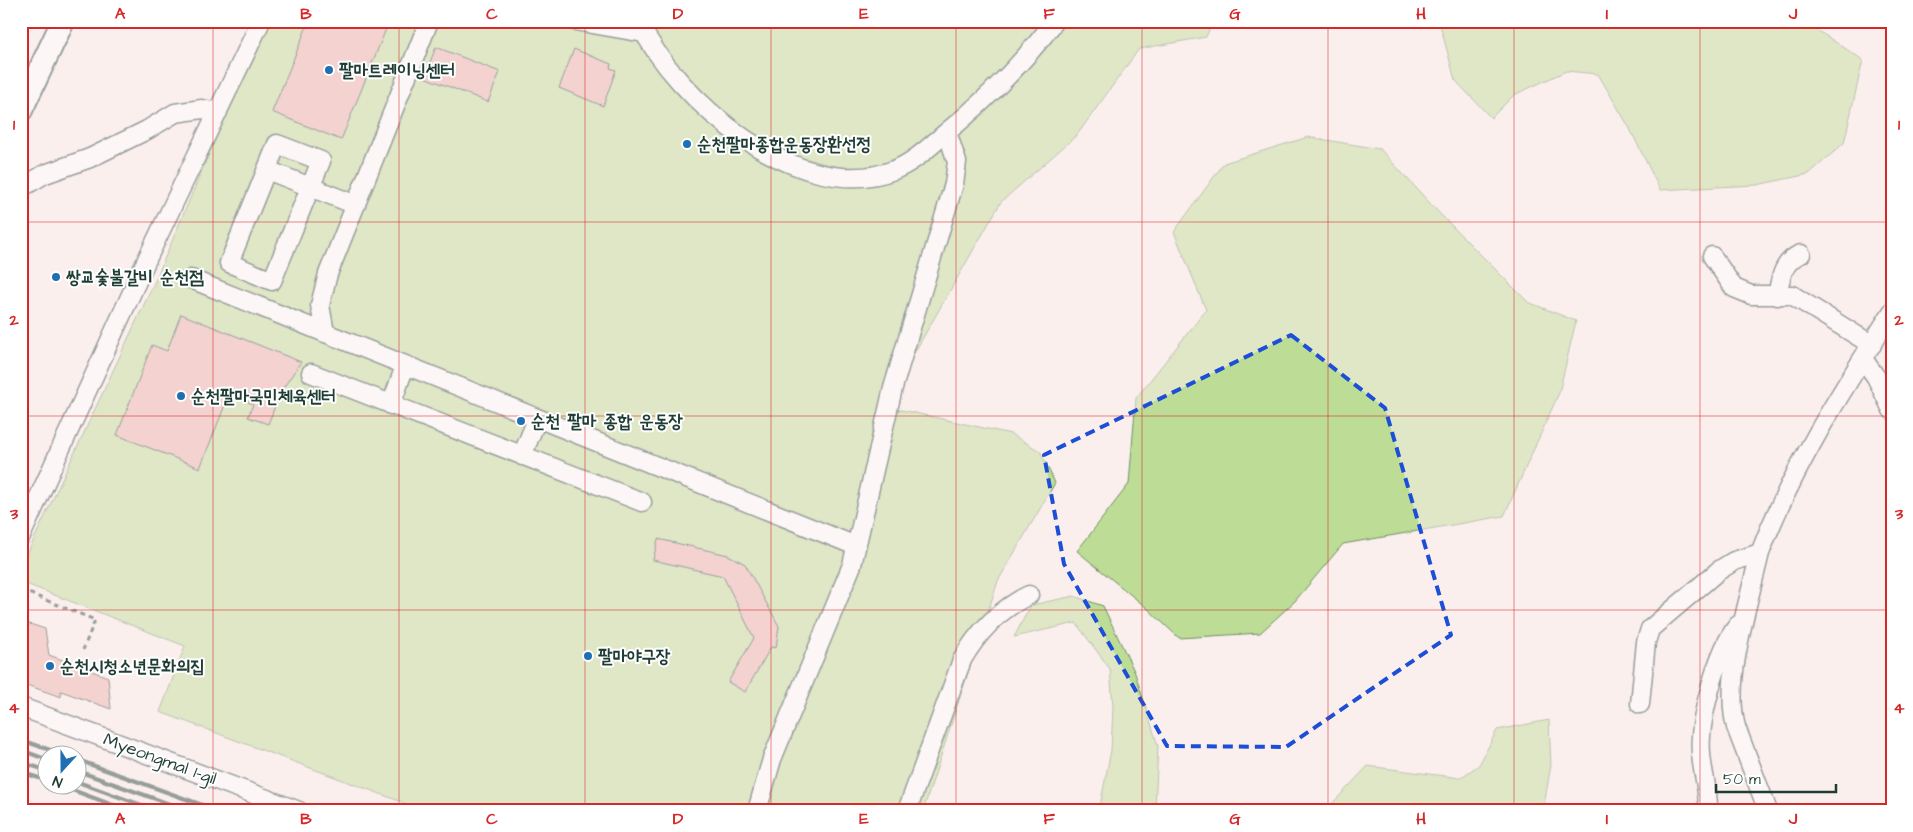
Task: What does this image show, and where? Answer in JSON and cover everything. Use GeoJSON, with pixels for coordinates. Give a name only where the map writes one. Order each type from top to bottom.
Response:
{"type":"FeatureCollection","features":[{"type":"Feature","properties":{"kind":"main road"},"geometry":{"type":"LineString","coordinates":[[21,110],[63,21]]}},
{"type":"Feature","properties":{"kind":"street"},"geometry":{"type":"LineString","coordinates":[[21,536],[148,257],[261,21]]}},
{"type":"Feature","properties":{"kind":"street"},"geometry":{"type":"LineString","coordinates":[[325,332],[320,305],[322,294],[429,21]]}},
{"type":"Feature","properties":{"kind":"street"},"geometry":{"type":"LineString","coordinates":[[574,21],[641,27],[686,89],[742,137],[788,162],[830,176],[875,175],[894,170],[910,162],[947,132],[997,86],[1055,21]]}},
{"type":"Feature","properties":{"kind":"street"},"geometry":{"type":"LineString","coordinates":[[21,188],[45,174],[90,158],[147,130],[175,113],[202,109],[218,112]]}},
{"type":"Feature","properties":{"kind":"street"},"geometry":{"type":"LineString","coordinates":[[757,811],[772,758],[799,690],[844,587],[856,546],[893,388],[954,184],[957,162],[947,132]]}},
{"type":"Feature","properties":{"kind":"street"},"geometry":{"type":"LineString","coordinates":[[277,144],[321,162],[272,280],[229,263],[267,170],[277,144]]}},
{"type":"Feature","properties":{"kind":"street"},"geometry":{"type":"LineString","coordinates":[[267,170],[356,205]]}},
{"type":"Feature","properties":{"kind":"street"},"geometry":{"type":"LineString","coordinates":[[1777,296],[1784,270],[1794,256],[1800,254]]}},
{"type":"Feature","properties":{"kind":"street"},"geometry":{"type":"LineString","coordinates":[[1712,256],[1734,288],[1751,295],[1792,295],[1867,352],[1876,377],[1892,410]]}},
{"type":"Feature","properties":{"kind":"street"},"geometry":{"type":"LineString","coordinates":[[190,279],[856,546]]}},
{"type":"Feature","properties":{"kind":"street"},"geometry":{"type":"LineString","coordinates":[[1768,811],[1733,714],[1732,693],[1745,620],[1760,553],[1779,508],[1809,449],[1892,312]]}},
{"type":"Feature","properties":{"kind":"street"},"geometry":{"type":"LineString","coordinates":[[391,405],[405,366]]}},
{"type":"Feature","properties":{"kind":"street"},"geometry":{"type":"LineString","coordinates":[[311,373],[642,502]]}},
{"type":"Feature","properties":{"kind":"street"},"geometry":{"type":"LineString","coordinates":[[522,456],[537,419]]}},
{"type":"Feature","properties":{"kind":"street"},"geometry":{"type":"LineString","coordinates":[[1640,704],[1646,642],[1650,629],[1718,571],[1734,561],[1760,553]]}},
{"type":"Feature","properties":{"kind":"street"},"geometry":{"type":"LineString","coordinates":[[907,811],[962,660],[973,640],[1016,601],[1030,595]]}},
{"type":"Feature","properties":{"kind":"street"},"geometry":{"type":"LineString","coordinates":[[1708,811],[1700,731],[1708,696],[1731,635],[1738,625],[1745,620]]}},
{"type":"Feature","properties":{"kind":"street","name":"Myeongmal 1-gil"},"geometry":{"type":"LineString","coordinates":[[21,707],[299,811]]}},
{"type":"Feature","properties":{"kind":"path"},"geometry":{"type":"LineString","coordinates":[[21,590],[95,620],[83,650]]}},
{"type":"Feature","properties":{"kind":"highlighted area"},"geometry":{"type":"Polygon","coordinates":[[[1291,335],[1385,408],[1451,635],[1286,747],[1167,746],[1064,564],[1044,455],[1291,335]]]}},
{"type":"Feature","properties":{"kind":"green space","name":"순천 팔마 종합 운동장"},"geometry":{"type":"Polygon","coordinates":[[[271,21],[1213,21],[1206,37],[1139,49],[1077,135],[1001,202],[901,376],[897,409],[1011,434],[1040,451],[1055,483],[998,581],[923,811],[426,811],[160,712],[185,646],[21,582],[21,567],[155,281],[239,83],[271,21]]]}},
{"type":"Feature","properties":{"kind":"green space"},"geometry":{"type":"Polygon","coordinates":[[[1439,21],[1803,21],[1863,60],[1844,143],[1809,174],[1757,185],[1660,190],[1629,127],[1598,74],[1566,71],[1514,95],[1491,118],[1455,80],[1439,21]]]}},
{"type":"Feature","properties":{"kind":"green space"},"geometry":{"type":"Polygon","coordinates":[[[1308,137],[1380,149],[1441,215],[1528,302],[1576,321],[1559,393],[1504,516],[1343,544],[1295,601],[1260,633],[1179,638],[1147,608],[1077,551],[1129,484],[1136,398],[1206,310],[1174,232],[1224,163],[1308,137]]]}},
{"type":"Feature","properties":{"kind":"green space"},"geometry":{"type":"Polygon","coordinates":[[[1074,596],[1103,606],[1135,673],[1158,746],[1155,811],[1099,811],[1111,750],[1113,707],[1110,669],[1076,623],[1014,637],[1031,605],[1074,596]]]}},
{"type":"Feature","properties":{"kind":"green space"},"geometry":{"type":"Polygon","coordinates":[[[1549,720],[1551,765],[1543,811],[1325,811],[1368,766],[1460,778],[1479,765],[1497,730],[1549,720]]]}},
{"type":"Feature","properties":{"kind":"building","name":"팔마트레이닝센터"},"geometry":{"type":"Polygon","coordinates":[[[309,21],[367,21],[386,29],[341,140],[272,112],[309,21]]]}},
{"type":"Feature","properties":{"kind":"building"},"geometry":{"type":"Polygon","coordinates":[[[436,47],[500,72],[488,102],[424,77],[436,47]]]}},
{"type":"Feature","properties":{"kind":"building"},"geometry":{"type":"Polygon","coordinates":[[[574,49],[611,64],[610,68],[616,70],[603,106],[559,88],[574,49]]]}},
{"type":"Feature","properties":{"kind":"building","name":"순천팔마국민체육센터"},"geometry":{"type":"Polygon","coordinates":[[[181,314],[301,362],[281,391],[268,424],[248,417],[253,404],[229,395],[200,468],[117,435],[152,345],[167,351],[181,314]]]}},
{"type":"Feature","properties":{"kind":"building"},"geometry":{"type":"Polygon","coordinates":[[[658,539],[728,555],[745,564],[779,626],[776,648],[771,647],[745,692],[728,682],[754,638],[723,576],[653,560],[658,539]]]}},
{"type":"Feature","properties":{"kind":"building","name":"순천시청소년문화의집"},"geometry":{"type":"Polygon","coordinates":[[[21,621],[45,629],[49,655],[108,677],[111,709],[61,691],[61,697],[21,683],[21,621]]]}},
{"type":"Feature","properties":{"kind":"railway"},"geometry":{"type":"LineString","coordinates":[[21,740],[38,746]]}},
{"type":"Feature","properties":{"kind":"railway"},"geometry":{"type":"LineString","coordinates":[[21,750],[38,756]]}},
{"type":"Feature","properties":{"kind":"railway"},"geometry":{"type":"LineString","coordinates":[[21,762],[38,768]]}},
{"type":"Feature","properties":{"kind":"railway"},"geometry":{"type":"LineString","coordinates":[[88,764],[219,811]]}},
{"type":"Feature","properties":{"kind":"railway"},"geometry":{"type":"LineString","coordinates":[[21,772],[38,778]]}},
{"type":"Feature","properties":{"kind":"railway"},"geometry":{"type":"LineString","coordinates":[[88,775],[189,811]]}},
{"type":"Feature","properties":{"kind":"railway"},"geometry":{"type":"LineString","coordinates":[[88,786],[158,811]]}},
{"type":"Feature","properties":{"kind":"railway"},"geometry":{"type":"LineString","coordinates":[[83,794],[129,811]]}},
{"type":"Feature","properties":{"kind":"place","name":"팔마트레이닝센터"},"geometry":{"type":"Point","coordinates":[329,70]}},
{"type":"Feature","properties":{"kind":"place","name":"순천팔마종합운동장환선정"},"geometry":{"type":"Point","coordinates":[687,144]}},
{"type":"Feature","properties":{"kind":"place","name":"쌍교숯불갈비 순천점"},"geometry":{"type":"Point","coordinates":[56,277]}},
{"type":"Feature","properties":{"kind":"place","name":"순천팔마국민체육센터"},"geometry":{"type":"Point","coordinates":[181,396]}},
{"type":"Feature","properties":{"kind":"place","name":"순천 팔마 종합 운동장"},"geometry":{"type":"Point","coordinates":[521,421]}},
{"type":"Feature","properties":{"kind":"place","name":"팔마야구장"},"geometry":{"type":"Point","coordinates":[588,656]}},
{"type":"Feature","properties":{"kind":"place","name":"순천시청소년문화의집"},"geometry":{"type":"Point","coordinates":[50,666]}}]}
